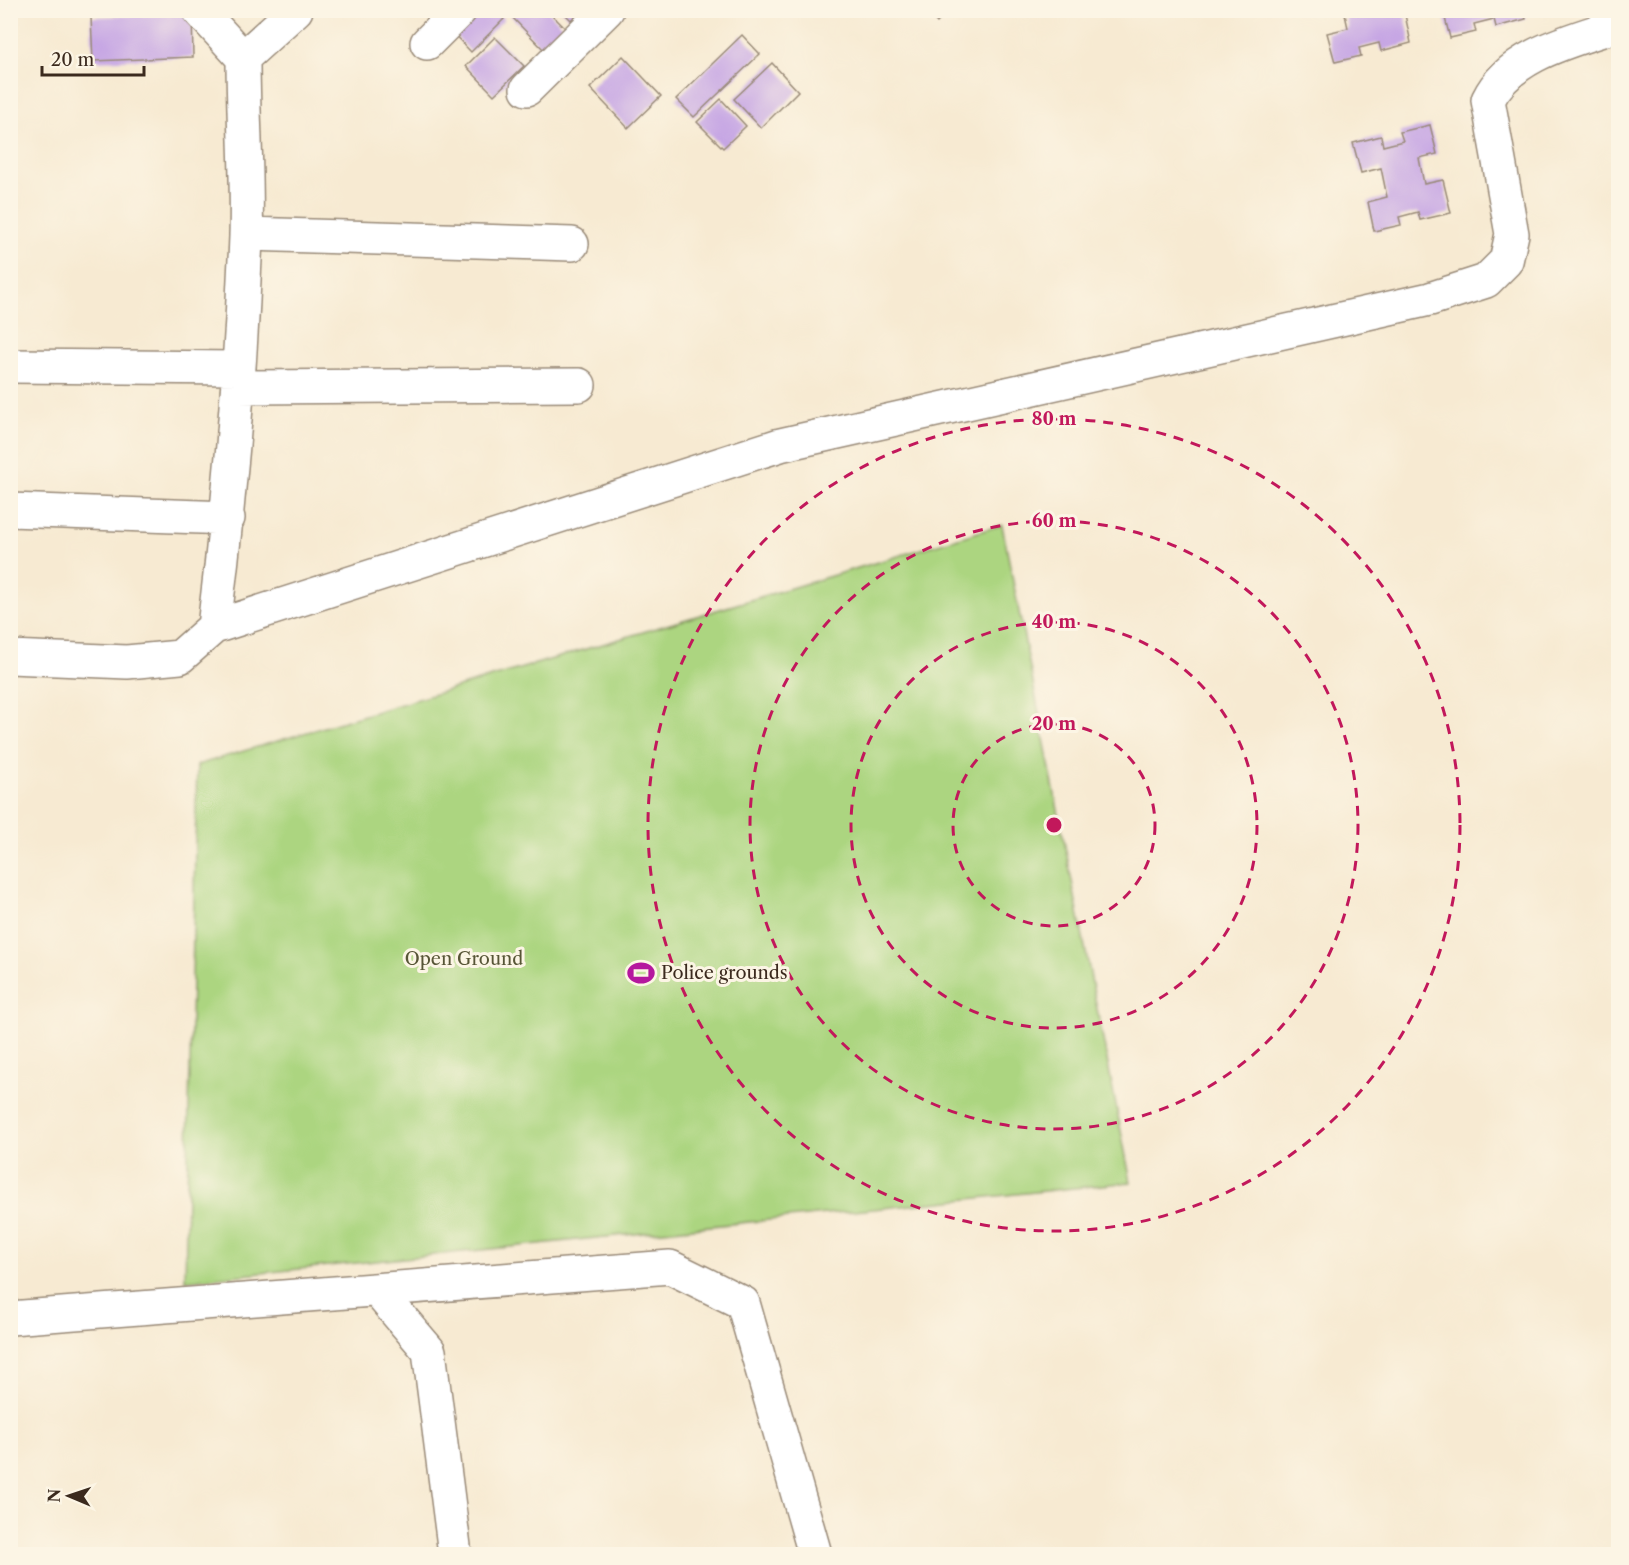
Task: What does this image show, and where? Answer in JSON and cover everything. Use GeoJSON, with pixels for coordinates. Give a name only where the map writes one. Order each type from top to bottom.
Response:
{"type":"FeatureCollection","features":[{"type":"Feature","properties":{"kind":"street"},"geometry":{"type":"LineString","coordinates":[[199,10],[243,58],[246,234],[228,518],[214,627]]}},
{"type":"Feature","properties":{"kind":"street"},"geometry":{"type":"LineString","coordinates":[[243,58],[296,10]]}},
{"type":"Feature","properties":{"kind":"street"},"geometry":{"type":"LineString","coordinates":[[427,43],[460,10]]}},
{"type":"Feature","properties":{"kind":"street"},"geometry":{"type":"LineString","coordinates":[[527,89],[607,10]]}},
{"type":"Feature","properties":{"kind":"street"},"geometry":{"type":"LineString","coordinates":[[10,657],[127,662],[180,657],[214,627],[780,445],[1430,299],[1486,281],[1506,261],[1512,234],[1489,110],[1488,100],[1495,84],[1533,56],[1618,25]]}},
{"type":"Feature","properties":{"kind":"street"},"geometry":{"type":"LineString","coordinates":[[246,234],[572,244]]}},
{"type":"Feature","properties":{"kind":"street"},"geometry":{"type":"LineString","coordinates":[[10,366],[238,378],[579,385]]}},
{"type":"Feature","properties":{"kind":"street"},"geometry":{"type":"LineString","coordinates":[[10,510],[228,518]]}},
{"type":"Feature","properties":{"kind":"street"},"geometry":{"type":"LineString","coordinates":[[10,1318],[670,1267],[743,1303],[815,1554]]}},
{"type":"Feature","properties":{"kind":"street"},"geometry":{"type":"LineString","coordinates":[[377,1290],[429,1351],[455,1554]]}},
{"type":"Feature","properties":{"kind":"green space","name":"Police grounds"},"geometry":{"type":"Polygon","coordinates":[[[1002,525],[1131,1182],[185,1281],[197,765],[1002,525]]]}},
{"type":"Feature","properties":{"kind":"building"},"geometry":{"type":"Polygon","coordinates":[[[465,10],[496,10],[504,19],[471,52],[448,28],[465,10]]]}},
{"type":"Feature","properties":{"kind":"building"},"geometry":{"type":"Polygon","coordinates":[[[517,10],[547,10],[565,28],[544,50],[511,16],[517,10]]]}},
{"type":"Feature","properties":{"kind":"building"},"geometry":{"type":"Polygon","coordinates":[[[561,10],[580,10],[571,20],[561,10]]]}},
{"type":"Feature","properties":{"kind":"building"},"geometry":{"type":"Polygon","coordinates":[[[925,10],[949,10],[937,23],[925,10]]]}},
{"type":"Feature","properties":{"kind":"building"},"geometry":{"type":"Polygon","coordinates":[[[1344,10],[1384,10],[1385,15],[1404,10],[1411,43],[1381,51],[1379,43],[1359,48],[1361,56],[1335,62],[1327,33],[1348,28],[1344,10]]]}},
{"type":"Feature","properties":{"kind":"building"},"geometry":{"type":"Polygon","coordinates":[[[1443,10],[1524,10],[1526,19],[1496,27],[1494,19],[1474,24],[1476,32],[1450,38],[1443,10]]]}},
{"type":"Feature","properties":{"kind":"building"},"geometry":{"type":"Polygon","coordinates":[[[192,14],[193,57],[93,61],[91,17],[192,14]]]}},
{"type":"Feature","properties":{"kind":"building"},"geometry":{"type":"Polygon","coordinates":[[[742,35],[760,54],[694,117],[676,99],[742,35]]]}},
{"type":"Feature","properties":{"kind":"building"},"geometry":{"type":"Polygon","coordinates":[[[495,37],[524,66],[494,95],[466,66],[495,37]]]}},
{"type":"Feature","properties":{"kind":"building"},"geometry":{"type":"Polygon","coordinates":[[[623,56],[661,96],[628,128],[590,88],[623,56]]]}},
{"type":"Feature","properties":{"kind":"building"},"geometry":{"type":"Polygon","coordinates":[[[772,63],[798,91],[761,128],[734,99],[772,63]]]}},
{"type":"Feature","properties":{"kind":"building"},"geometry":{"type":"Polygon","coordinates":[[[721,99],[746,126],[723,148],[697,122],[721,99]]]}},
{"type":"Feature","properties":{"kind":"building"},"geometry":{"type":"Polygon","coordinates":[[[1430,125],[1437,154],[1419,158],[1424,184],[1443,180],[1451,213],[1420,220],[1418,212],[1399,217],[1401,225],[1374,231],[1368,202],[1387,197],[1381,168],[1361,173],[1353,143],[1381,136],[1383,146],[1403,141],[1400,132],[1430,125]]]}},
{"type":"Feature","properties":{"kind":"place","name":"Police grounds"},"geometry":{"type":"Point","coordinates":[641,973]}},
{"type":"Feature","properties":{"kind":"park label","name":"Open Ground"},"geometry":{"type":"Point","coordinates":[464,959]}}]}
